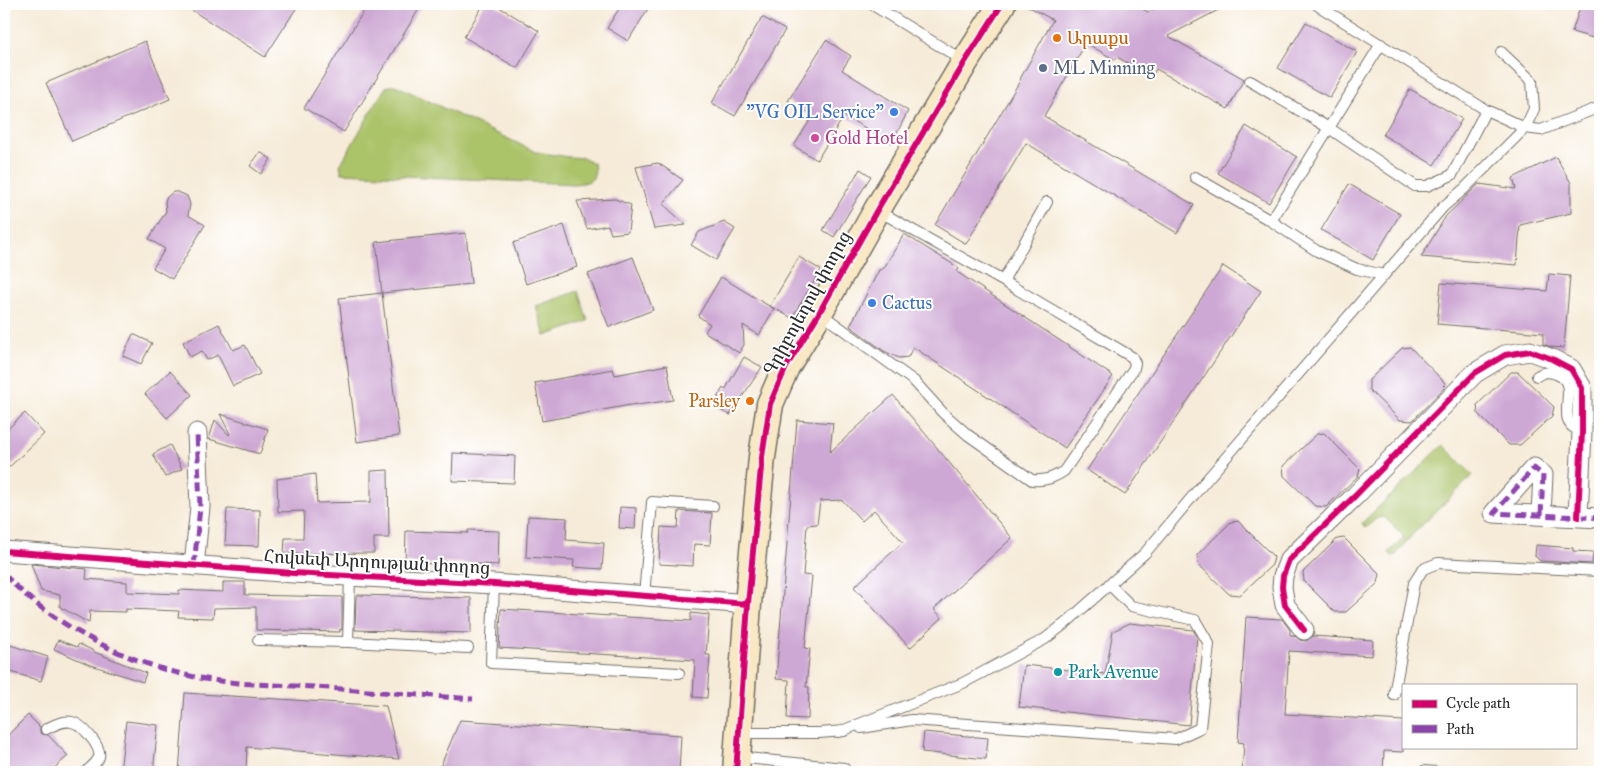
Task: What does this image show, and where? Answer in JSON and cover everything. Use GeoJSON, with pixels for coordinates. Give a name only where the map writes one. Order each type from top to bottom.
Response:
{"type":"FeatureCollection","features":[{"type":"Feature","properties":{"kind":"street","name":"Գրիբոյեդով փողոց"},"geometry":{"type":"LineString","coordinates":[[744,603],[770,404],[786,367],[819,313],[992,4]]}},
{"type":"Feature","properties":{"kind":"street","name":"Գրիբոյեդով փողոց"},"geometry":{"type":"LineString","coordinates":[[733,758],[754,451],[761,403],[779,364],[961,59],[1002,4]]}},
{"type":"Feature","properties":{"kind":"street"},"geometry":{"type":"LineString","coordinates":[[1304,630],[1286,605],[1282,587],[1283,576],[1289,560],[1476,373],[1505,355],[1530,351],[1552,359],[1571,369],[1582,388],[1578,517]]}},
{"type":"Feature","properties":{"kind":"street"},"geometry":{"type":"LineString","coordinates":[[194,566],[200,507],[197,433]]}},
{"type":"Feature","properties":{"kind":"street"},"geometry":{"type":"LineString","coordinates":[[1541,515],[1600,518]]}},
{"type":"Feature","properties":{"kind":"street","name":"Հովսեփ Արղության փողոց"},"geometry":{"type":"LineString","coordinates":[[4,551],[194,566],[494,584],[744,603]]}},
{"type":"Feature","properties":{"kind":"lane"},"geometry":{"type":"LineString","coordinates":[[871,4],[961,59]]}},
{"type":"Feature","properties":{"kind":"lane"},"geometry":{"type":"LineString","coordinates":[[1317,5],[1486,110],[1525,128],[1541,130],[1600,107]]}},
{"type":"Feature","properties":{"kind":"lane"},"geometry":{"type":"LineString","coordinates":[[1272,221],[1381,44]]}},
{"type":"Feature","properties":{"kind":"lane"},"geometry":{"type":"LineString","coordinates":[[838,732],[963,683],[1045,639],[1145,553],[1443,207],[1464,189],[1525,128],[1534,109],[1532,81],[1501,52]]}},
{"type":"Feature","properties":{"kind":"lane"},"geometry":{"type":"LineString","coordinates":[[1250,81],[1329,128],[1415,186],[1427,186],[1452,175],[1486,110]]}},
{"type":"Feature","properties":{"kind":"lane"},"geometry":{"type":"LineString","coordinates":[[1452,175],[1464,189]]}},
{"type":"Feature","properties":{"kind":"lane"},"geometry":{"type":"LineString","coordinates":[[1194,177],[1272,221],[1317,251],[1357,269],[1384,275]]}},
{"type":"Feature","properties":{"kind":"lane"},"geometry":{"type":"LineString","coordinates":[[1004,281],[1047,202]]}},
{"type":"Feature","properties":{"kind":"lane"},"geometry":{"type":"LineString","coordinates":[[819,313],[914,382],[943,413],[968,435],[1032,480],[1043,481],[1053,478],[1064,470],[1134,368],[1135,363],[1132,357],[1004,281],[877,210]]}},
{"type":"Feature","properties":{"kind":"lane"},"geometry":{"type":"LineString","coordinates":[[1537,376],[1548,372],[1558,374],[1566,382],[1568,393],[1567,419],[1573,428],[1582,432]]}},
{"type":"Feature","properties":{"kind":"lane"},"geometry":{"type":"LineString","coordinates":[[644,596],[652,502],[713,506]]}},
{"type":"Feature","properties":{"kind":"lane"},"geometry":{"type":"LineString","coordinates":[[1394,694],[1414,584],[1423,569],[1438,562],[1600,571]]}},
{"type":"Feature","properties":{"kind":"lane"},"geometry":{"type":"LineString","coordinates":[[348,642],[350,576]]}},
{"type":"Feature","properties":{"kind":"lane"},"geometry":{"type":"LineString","coordinates":[[494,584],[491,663],[679,673]]}},
{"type":"Feature","properties":{"kind":"lane"},"geometry":{"type":"LineString","coordinates":[[733,758],[819,734],[912,720],[1176,739],[1200,728],[1209,644],[1195,620],[1131,606],[1109,584]]}},
{"type":"Feature","properties":{"kind":"lane"},"geometry":{"type":"LineString","coordinates":[[258,640],[468,648]]}},
{"type":"Feature","properties":{"kind":"lane"},"geometry":{"type":"LineString","coordinates":[[46,729],[61,722],[71,721],[81,725],[98,747],[99,753],[95,767],[86,772]]}},
{"type":"Feature","properties":{"kind":"lane"},"geometry":{"type":"LineString","coordinates":[[733,758],[844,768]]}},
{"type":"Feature","properties":{"kind":"lane"},"geometry":{"type":"LineString","coordinates":[[1424,771],[1436,772]]}},
{"type":"Feature","properties":{"kind":"green space"},"geometry":{"type":"Polygon","coordinates":[[[395,85],[536,152],[585,158],[594,164],[593,178],[587,182],[573,184],[342,173],[340,165],[380,96],[386,87],[395,85]]]}},
{"type":"Feature","properties":{"kind":"green space"},"geometry":{"type":"Polygon","coordinates":[[[578,291],[588,321],[545,336],[536,306],[578,291]]]}},
{"type":"Feature","properties":{"kind":"green space"},"geometry":{"type":"Polygon","coordinates":[[[1443,445],[1473,475],[1412,535],[1396,555],[1392,556],[1389,552],[1403,539],[1403,535],[1384,517],[1377,518],[1365,528],[1362,523],[1443,445]]]}},
{"type":"Feature","properties":{"kind":"building"},"geometry":{"type":"Polygon","coordinates":[[[182,4],[299,4],[265,57],[182,4]]]}},
{"type":"Feature","properties":{"kind":"building"},"geometry":{"type":"Polygon","coordinates":[[[368,4],[422,4],[344,132],[304,108],[368,4]]]}},
{"type":"Feature","properties":{"kind":"building"},"geometry":{"type":"Polygon","coordinates":[[[484,4],[494,4],[539,31],[517,68],[464,37],[484,4]]]}},
{"type":"Feature","properties":{"kind":"building"},"geometry":{"type":"Polygon","coordinates":[[[622,4],[651,4],[628,41],[607,28],[622,4]]]}},
{"type":"Feature","properties":{"kind":"building"},"geometry":{"type":"Polygon","coordinates":[[[1024,4],[1134,4],[1148,12],[1164,4],[1230,4],[1168,36],[1244,79],[1228,109],[1156,69],[1152,77],[1117,57],[1115,60],[1086,43],[1044,116],[1194,205],[1177,233],[1026,143],[966,244],[935,225],[1021,79],[1053,20],[1024,4]]]}},
{"type":"Feature","properties":{"kind":"building"},"geometry":{"type":"Polygon","coordinates":[[[1581,4],[1600,4],[1600,40],[1572,32],[1581,4]]]}},
{"type":"Feature","properties":{"kind":"building"},"geometry":{"type":"Polygon","coordinates":[[[762,17],[785,30],[735,116],[712,103],[762,17]]]}},
{"type":"Feature","properties":{"kind":"building"},"geometry":{"type":"Polygon","coordinates":[[[1306,22],[1357,52],[1330,98],[1278,68],[1306,22]]]}},
{"type":"Feature","properties":{"kind":"building"},"geometry":{"type":"Polygon","coordinates":[[[826,40],[851,56],[842,70],[908,111],[892,143],[844,116],[817,160],[794,146],[813,115],[788,101],[826,40]]]}},
{"type":"Feature","properties":{"kind":"building"},"geometry":{"type":"Polygon","coordinates":[[[145,41],[170,99],[72,141],[46,83],[145,41]]]}},
{"type":"Feature","properties":{"kind":"building"},"geometry":{"type":"Polygon","coordinates":[[[1410,89],[1462,119],[1434,165],[1383,135],[1410,89]]]}},
{"type":"Feature","properties":{"kind":"building"},"geometry":{"type":"Polygon","coordinates":[[[1246,126],[1297,157],[1269,203],[1218,173],[1246,126]]]}},
{"type":"Feature","properties":{"kind":"building"},"geometry":{"type":"Polygon","coordinates":[[[260,152],[271,159],[261,174],[250,166],[260,152]]]}},
{"type":"Feature","properties":{"kind":"building"},"geometry":{"type":"Polygon","coordinates":[[[1556,157],[1571,183],[1571,213],[1520,225],[1517,265],[1421,257],[1446,216],[1479,184],[1516,189],[1513,178],[1556,157]]]}},
{"type":"Feature","properties":{"kind":"building"},"geometry":{"type":"Polygon","coordinates":[[[658,163],[683,180],[663,204],[686,225],[654,229],[636,167],[658,163]]]}},
{"type":"Feature","properties":{"kind":"building"},"geometry":{"type":"Polygon","coordinates":[[[860,169],[871,176],[834,237],[823,230],[860,169]]]}},
{"type":"Feature","properties":{"kind":"building"},"geometry":{"type":"Polygon","coordinates":[[[1349,184],[1400,214],[1373,260],[1321,230],[1349,184]]]}},
{"type":"Feature","properties":{"kind":"building"},"geometry":{"type":"Polygon","coordinates":[[[173,192],[187,196],[190,204],[188,215],[205,225],[172,279],[153,268],[165,249],[149,239],[166,211],[166,198],[173,192]]]}},
{"type":"Feature","properties":{"kind":"building"},"geometry":{"type":"Polygon","coordinates":[[[615,199],[631,205],[628,232],[611,234],[608,225],[587,229],[577,201],[615,199]]]}},
{"type":"Feature","properties":{"kind":"building"},"geometry":{"type":"Polygon","coordinates":[[[724,222],[735,229],[716,260],[691,245],[699,232],[724,222]]]}},
{"type":"Feature","properties":{"kind":"building"},"geometry":{"type":"Polygon","coordinates":[[[564,225],[577,267],[526,284],[513,243],[564,225]]]}},
{"type":"Feature","properties":{"kind":"building"},"geometry":{"type":"Polygon","coordinates":[[[466,233],[471,284],[382,293],[376,242],[466,233]]]}},
{"type":"Feature","properties":{"kind":"building"},"geometry":{"type":"Polygon","coordinates":[[[904,234],[959,268],[957,272],[1113,376],[1065,448],[913,347],[908,357],[899,358],[884,351],[850,326],[879,270],[884,268],[904,234]]]}},
{"type":"Feature","properties":{"kind":"building"},"geometry":{"type":"Polygon","coordinates":[[[633,257],[653,310],[609,327],[588,274],[633,257]]]}},
{"type":"Feature","properties":{"kind":"building"},"geometry":{"type":"Polygon","coordinates":[[[799,257],[821,270],[792,318],[770,306],[799,257]]]}},
{"type":"Feature","properties":{"kind":"building"},"geometry":{"type":"Polygon","coordinates":[[[1223,266],[1261,291],[1125,495],[1087,470],[1223,266]]]}},
{"type":"Feature","properties":{"kind":"building"},"geometry":{"type":"Polygon","coordinates":[[[1549,274],[1570,276],[1564,348],[1543,344],[1543,333],[1437,324],[1441,283],[1547,291],[1549,274]]]}},
{"type":"Feature","properties":{"kind":"building"},"geometry":{"type":"Polygon","coordinates":[[[721,277],[774,309],[759,335],[743,325],[744,345],[739,353],[705,332],[710,324],[698,316],[721,277]]]}},
{"type":"Feature","properties":{"kind":"building"},"geometry":{"type":"Polygon","coordinates":[[[382,293],[399,436],[357,442],[339,298],[382,293]]]}},
{"type":"Feature","properties":{"kind":"building"},"geometry":{"type":"Polygon","coordinates":[[[219,324],[233,350],[245,345],[260,374],[233,386],[218,355],[207,360],[202,351],[190,357],[183,342],[219,324]]]}},
{"type":"Feature","properties":{"kind":"building"},"geometry":{"type":"Polygon","coordinates":[[[133,334],[152,343],[141,364],[123,356],[133,334]]]}},
{"type":"Feature","properties":{"kind":"building"},"geometry":{"type":"Polygon","coordinates":[[[1410,347],[1445,383],[1444,388],[1412,421],[1400,420],[1369,390],[1369,380],[1402,348],[1410,347]]]}},
{"type":"Feature","properties":{"kind":"building"},"geometry":{"type":"Polygon","coordinates":[[[744,357],[762,367],[730,415],[720,410],[718,396],[723,388],[725,390],[744,357]]]}},
{"type":"Feature","properties":{"kind":"building"},"geometry":{"type":"Polygon","coordinates":[[[667,365],[673,400],[636,404],[542,421],[535,383],[613,369],[615,375],[667,365]]]}},
{"type":"Feature","properties":{"kind":"building"},"geometry":{"type":"Polygon","coordinates":[[[170,371],[192,395],[167,418],[145,394],[170,371]]]}},
{"type":"Feature","properties":{"kind":"building"},"geometry":{"type":"Polygon","coordinates":[[[1511,372],[1518,372],[1554,407],[1552,416],[1520,445],[1509,445],[1478,414],[1477,405],[1511,372]]]}},
{"type":"Feature","properties":{"kind":"building"},"geometry":{"type":"Polygon","coordinates":[[[893,395],[1012,538],[934,609],[942,618],[910,648],[854,587],[903,542],[874,510],[862,521],[842,500],[820,501],[817,524],[807,525],[803,575],[812,576],[805,648],[810,649],[806,687],[809,687],[808,719],[787,718],[789,680],[776,679],[797,420],[833,423],[830,452],[893,395]]]}},
{"type":"Feature","properties":{"kind":"building"},"geometry":{"type":"Polygon","coordinates":[[[25,413],[44,434],[4,472],[4,432],[25,413]]]}},
{"type":"Feature","properties":{"kind":"building"},"geometry":{"type":"Polygon","coordinates":[[[220,414],[268,429],[260,454],[209,439],[215,420],[230,434],[220,414]]]}},
{"type":"Feature","properties":{"kind":"building"},"geometry":{"type":"Polygon","coordinates":[[[1324,433],[1360,469],[1358,476],[1326,507],[1315,506],[1284,476],[1283,466],[1317,434],[1324,433]]]}},
{"type":"Feature","properties":{"kind":"building"},"geometry":{"type":"Polygon","coordinates":[[[170,445],[182,469],[165,477],[153,454],[170,445]]]}},
{"type":"Feature","properties":{"kind":"building"},"geometry":{"type":"Polygon","coordinates":[[[453,453],[515,456],[514,483],[452,481],[453,453]]]}},
{"type":"Feature","properties":{"kind":"building"},"geometry":{"type":"Polygon","coordinates":[[[388,470],[389,538],[374,538],[374,553],[284,554],[285,538],[303,538],[304,511],[278,512],[277,479],[315,474],[317,503],[371,502],[371,471],[388,470]]]}},
{"type":"Feature","properties":{"kind":"building"},"geometry":{"type":"Polygon","coordinates":[[[620,507],[636,508],[635,529],[619,528],[620,507]]]}},
{"type":"Feature","properties":{"kind":"building"},"geometry":{"type":"Polygon","coordinates":[[[227,509],[260,510],[259,546],[225,545],[227,509]]]}},
{"type":"Feature","properties":{"kind":"building"},"geometry":{"type":"Polygon","coordinates":[[[679,511],[712,513],[710,545],[694,544],[693,566],[659,564],[661,527],[678,528],[679,511]]]}},
{"type":"Feature","properties":{"kind":"building"},"geometry":{"type":"Polygon","coordinates":[[[528,516],[567,518],[566,540],[604,543],[602,569],[573,567],[574,560],[526,557],[528,516]]]}},
{"type":"Feature","properties":{"kind":"building"},"geometry":{"type":"Polygon","coordinates":[[[1238,521],[1274,557],[1272,565],[1240,595],[1229,594],[1198,564],[1197,555],[1231,522],[1238,521]]]}},
{"type":"Feature","properties":{"kind":"building"},"geometry":{"type":"Polygon","coordinates":[[[468,530],[499,531],[498,565],[444,562],[444,564],[405,563],[406,531],[468,533],[468,530]]]}},
{"type":"Feature","properties":{"kind":"building"},"geometry":{"type":"Polygon","coordinates":[[[1344,538],[1380,574],[1378,583],[1346,612],[1335,612],[1304,581],[1303,572],[1337,539],[1344,538]]]}},
{"type":"Feature","properties":{"kind":"building"},"geometry":{"type":"Polygon","coordinates":[[[1536,545],[1573,548],[1573,551],[1593,552],[1592,564],[1540,561],[1535,556],[1536,545]]]}},
{"type":"Feature","properties":{"kind":"building"},"geometry":{"type":"Polygon","coordinates":[[[31,564],[87,569],[86,579],[127,582],[127,592],[179,594],[179,590],[223,592],[223,582],[245,582],[245,595],[342,597],[342,630],[340,629],[340,632],[256,630],[256,607],[214,608],[213,618],[178,617],[179,611],[126,609],[126,612],[90,611],[89,623],[60,607],[60,595],[41,591],[31,564]]]}},
{"type":"Feature","properties":{"kind":"building"},"geometry":{"type":"Polygon","coordinates":[[[358,595],[471,598],[471,633],[355,630],[356,598],[358,595]]]}},
{"type":"Feature","properties":{"kind":"building"},"geometry":{"type":"Polygon","coordinates":[[[501,609],[691,621],[691,613],[709,615],[706,655],[710,655],[707,698],[693,697],[695,660],[499,648],[501,609]]]}},
{"type":"Feature","properties":{"kind":"building"},"geometry":{"type":"Polygon","coordinates":[[[1246,617],[1282,619],[1290,630],[1290,635],[1294,635],[1300,640],[1306,641],[1313,636],[1373,640],[1372,656],[1289,651],[1285,714],[1402,721],[1403,752],[1384,751],[1383,772],[1242,772],[1244,743],[1238,742],[1246,617]]]}},
{"type":"Feature","properties":{"kind":"building","name":"Park Avenue"},"geometry":{"type":"Polygon","coordinates":[[[1130,623],[1193,630],[1197,636],[1189,725],[1019,707],[1024,665],[1105,674],[1113,631],[1130,623]]]}},
{"type":"Feature","properties":{"kind":"building"},"geometry":{"type":"Polygon","coordinates":[[[58,640],[77,647],[79,644],[146,673],[143,682],[88,664],[54,649],[58,640]]]}},
{"type":"Feature","properties":{"kind":"building"},"geometry":{"type":"Polygon","coordinates":[[[4,643],[48,657],[41,681],[4,670],[4,643]]]}},
{"type":"Feature","properties":{"kind":"building"},"geometry":{"type":"Polygon","coordinates":[[[185,693],[386,706],[399,759],[247,747],[246,772],[179,772],[185,693]]]}},
{"type":"Feature","properties":{"kind":"building"},"geometry":{"type":"Polygon","coordinates":[[[28,715],[40,727],[40,732],[48,735],[68,756],[50,772],[11,772],[4,765],[4,739],[28,715]]]}},
{"type":"Feature","properties":{"kind":"building"},"geometry":{"type":"Polygon","coordinates":[[[460,720],[681,735],[679,772],[438,772],[460,720]]]}},
{"type":"Feature","properties":{"kind":"building"},"geometry":{"type":"Polygon","coordinates":[[[126,721],[158,725],[153,772],[120,772],[126,721]]]}},
{"type":"Feature","properties":{"kind":"building"},"geometry":{"type":"Polygon","coordinates":[[[924,732],[988,738],[986,759],[922,752],[924,732]]]}},
{"type":"Feature","properties":{"kind":"marked path"},"geometry":{"type":"LineString","coordinates":[[194,566],[200,507],[197,433]]}},
{"type":"Feature","properties":{"kind":"marked path"},"geometry":{"type":"LineString","coordinates":[[1541,515],[1543,475],[1534,468],[1494,513],[1600,518]]}},
{"type":"Feature","properties":{"kind":"marked path"},"geometry":{"type":"LineString","coordinates":[[4,574],[48,613],[75,630],[103,645],[162,669],[220,681],[473,699]]}},
{"type":"Feature","properties":{"kind":"cycle path"},"geometry":{"type":"LineString","coordinates":[[736,772],[748,604],[762,457],[770,404],[786,367],[877,210],[965,62],[1002,4]]}},
{"type":"Feature","properties":{"kind":"cycle path"},"geometry":{"type":"LineString","coordinates":[[1304,630],[1285,605],[1282,587],[1283,576],[1289,560],[1355,496],[1475,373],[1505,355],[1530,351],[1552,359],[1571,369],[1582,388],[1578,517]]}},
{"type":"Feature","properties":{"kind":"cycle path"},"geometry":{"type":"LineString","coordinates":[[4,551],[293,573],[494,584],[748,604]]}},
{"type":"Feature","properties":{"kind":"place","name":"Արաքս"},"geometry":{"type":"Point","coordinates":[1057,38]}},
{"type":"Feature","properties":{"kind":"place","name":"ML Minning"},"geometry":{"type":"Point","coordinates":[1043,68]}},
{"type":"Feature","properties":{"kind":"place","name":"\"VG OIL Service\""},"geometry":{"type":"Point","coordinates":[894,112]}},
{"type":"Feature","properties":{"kind":"place","name":"Gold Hotel"},"geometry":{"type":"Point","coordinates":[815,138]}},
{"type":"Feature","properties":{"kind":"place","name":"Cactus"},"geometry":{"type":"Point","coordinates":[872,303]}},
{"type":"Feature","properties":{"kind":"place","name":"Parsley"},"geometry":{"type":"Point","coordinates":[750,401]}},
{"type":"Feature","properties":{"kind":"place","name":"Park Avenue"},"geometry":{"type":"Point","coordinates":[1058,672]}}]}
